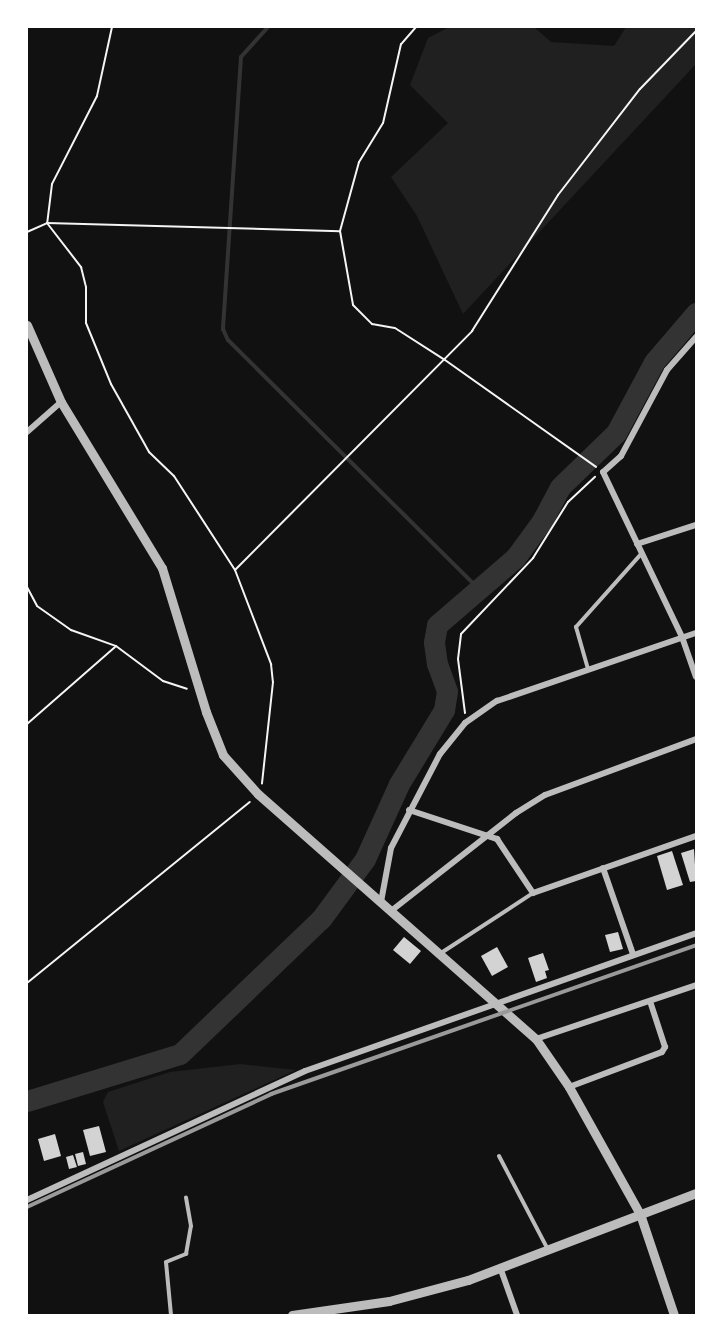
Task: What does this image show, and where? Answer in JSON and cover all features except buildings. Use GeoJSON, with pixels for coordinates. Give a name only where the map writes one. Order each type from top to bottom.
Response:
{"type":"FeatureCollection","features":[{"type":"Feature","properties":{"kind":"street"},"geometry":{"type":"LineString","coordinates":[[27,325],[61,402],[154,550],[168,584],[198,685],[223,755],[258,794],[536,1039],[569,1087],[640,1214],[673,1315]]}},
{"type":"Feature","properties":{"kind":"street"},"geometry":{"type":"LineString","coordinates":[[696,338],[667,370],[621,456],[603,472],[682,638],[696,677]]}},
{"type":"Feature","properties":{"kind":"street"},"geometry":{"type":"LineString","coordinates":[[27,432],[61,402]]}},
{"type":"Feature","properties":{"kind":"street"},"geometry":{"type":"LineString","coordinates":[[637,544],[696,525]]}},
{"type":"Feature","properties":{"kind":"street"},"geometry":{"type":"LineString","coordinates":[[381,902],[391,848],[440,754],[465,723],[497,701],[696,633]]}},
{"type":"Feature","properties":{"kind":"street"},"geometry":{"type":"LineString","coordinates":[[391,911],[488,834],[545,795],[696,739]]}},
{"type":"Feature","properties":{"kind":"street"},"geometry":{"type":"LineString","coordinates":[[409,810],[488,834],[497,839],[533,892],[696,836]]}},
{"type":"Feature","properties":{"kind":"street"},"geometry":{"type":"LineString","coordinates":[[603,868],[633,954]]}},
{"type":"Feature","properties":{"kind":"street"},"geometry":{"type":"LineString","coordinates":[[27,1200],[305,1071],[497,1005],[504,998],[696,933]]}},
{"type":"Feature","properties":{"kind":"street"},"geometry":{"type":"LineString","coordinates":[[536,1039],[696,985]]}},
{"type":"Feature","properties":{"kind":"street"},"geometry":{"type":"LineString","coordinates":[[569,1087],[663,1052],[665,1047],[650,1001]]}},
{"type":"Feature","properties":{"kind":"street"},"geometry":{"type":"LineString","coordinates":[[292,1315],[389,1301],[501,1270],[696,1193]]}},
{"type":"Feature","properties":{"kind":"street"},"geometry":{"type":"LineString","coordinates":[[501,1270],[517,1315]]}},
{"type":"Feature","properties":{"kind":"lane"},"geometry":{"type":"LineString","coordinates":[[588,669],[576,627],[642,554]]}},
{"type":"Feature","properties":{"kind":"lane"},"geometry":{"type":"LineString","coordinates":[[440,954],[533,892]]}},
{"type":"Feature","properties":{"kind":"lane"},"geometry":{"type":"LineString","coordinates":[[499,1156],[549,1252]]}},
{"type":"Feature","properties":{"kind":"lane"},"geometry":{"type":"LineString","coordinates":[[171,1315],[166,1262],[186,1254],[192,1226],[186,1197]]}},
{"type":"Feature","properties":{"kind":"path"},"geometry":{"type":"LineString","coordinates":[[27,983],[258,794],[272,673],[235,570],[174,476],[149,452],[111,384],[86,323],[86,287],[81,267],[47,223],[52,184],[97,96],[112,27]]}},
{"type":"Feature","properties":{"kind":"path"},"geometry":{"type":"LineString","coordinates":[[416,27],[401,45],[383,123],[359,162],[340,231],[353,305],[372,324],[395,328],[445,360],[596,466]]}},
{"type":"Feature","properties":{"kind":"path"},"geometry":{"type":"LineString","coordinates":[[235,570],[472,331],[558,195],[640,89],[696,31]]}},
{"type":"Feature","properties":{"kind":"path"},"geometry":{"type":"LineString","coordinates":[[27,232],[47,223],[340,231]]}},
{"type":"Feature","properties":{"kind":"path"},"geometry":{"type":"LineString","coordinates":[[465,723],[457,645],[461,634],[533,558],[568,502],[603,472]]}},
{"type":"Feature","properties":{"kind":"path"},"geometry":{"type":"LineString","coordinates":[[27,587],[37,606],[71,630],[116,646],[163,681],[186,690],[198,685]]}},
{"type":"Feature","properties":{"kind":"path"},"geometry":{"type":"LineString","coordinates":[[27,724],[116,646]]}},
{"type":"Feature","properties":{"kind":"shaded area"},"geometry":{"type":"Polygon","coordinates":[[[449,27],[534,27],[551,42],[614,46],[626,27],[696,27],[696,64],[463,314],[417,216],[391,177],[448,123],[410,85],[428,38],[449,27]]]}},
{"type":"Feature","properties":{"kind":"shaded area"},"geometry":{"type":"Polygon","coordinates":[[[240,1064],[296,1070],[119,1151],[103,1102],[108,1092],[170,1072],[240,1064]]]}},
{"type":"Feature","properties":{"kind":"waterway"},"geometry":{"type":"LineString","coordinates":[[268,27],[241,57],[223,329],[228,340],[479,589]]}},
{"type":"Feature","properties":{"kind":"waterway"},"geometry":{"type":"LineString","coordinates":[[27,1101],[180,1054],[321,919],[365,859],[399,784],[444,710],[447,691],[437,664],[434,642],[437,625],[515,558],[542,521],[560,487],[616,433],[654,362],[696,313]]}},
{"type":"Feature","properties":{"kind":"railway"},"geometry":{"type":"LineString","coordinates":[[27,1207],[271,1094],[696,945]]}}]}
